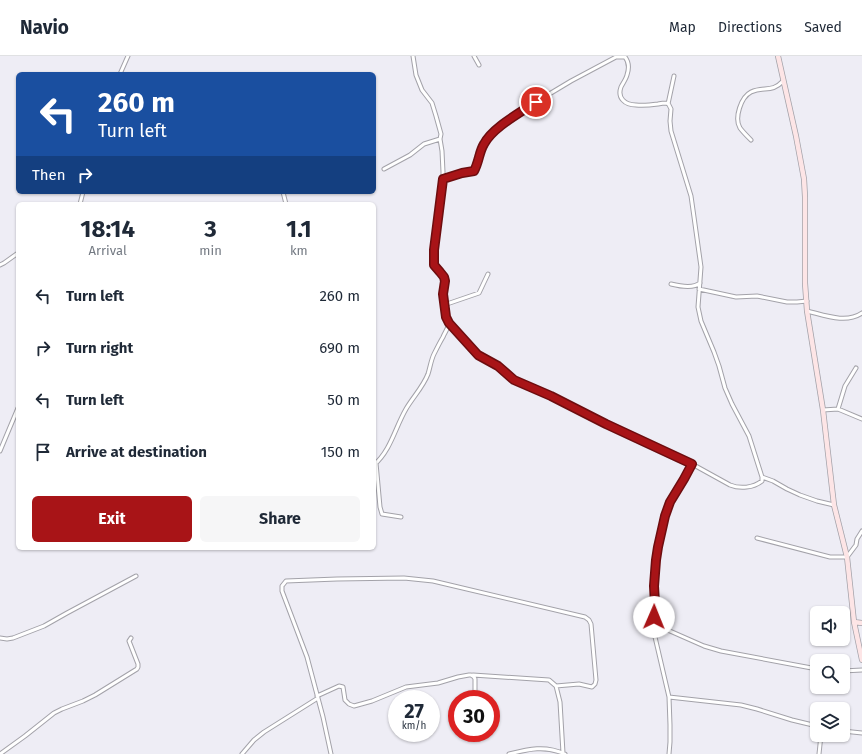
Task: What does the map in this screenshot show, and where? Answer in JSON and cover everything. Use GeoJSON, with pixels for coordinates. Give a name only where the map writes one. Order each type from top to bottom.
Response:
{"type":"FeatureCollection","features":[{"type":"Feature","properties":{"kind":"main road"},"geometry":{"type":"LineString","coordinates":[[778,56],[804,179],[805,277],[807,312],[823,410],[834,505],[847,557],[854,622],[862,660]]}},
{"type":"Feature","properties":{"kind":"main road"},"geometry":{"type":"LineString","coordinates":[[854,622],[862,623]]}},
{"type":"Feature","properties":{"kind":"street"},"geometry":{"type":"LineString","coordinates":[[121,72],[128,56]]}},
{"type":"Feature","properties":{"kind":"street"},"geometry":{"type":"LineString","coordinates":[[413,56],[416,75],[422,90],[432,103],[441,134],[440,139],[443,179],[434,250],[434,265],[444,277],[444,305],[446,317],[449,323],[478,355],[498,366],[514,380],[551,396],[606,424],[692,464],[730,485],[736,487],[754,486],[762,481],[762,478],[748,436],[725,388],[714,352],[701,321],[698,307],[701,267],[691,196],[671,131],[671,109],[668,104],[674,76]]}},
{"type":"Feature","properties":{"kind":"street"},"geometry":{"type":"LineString","coordinates":[[474,56],[479,65]]}},
{"type":"Feature","properties":{"kind":"street"},"geometry":{"type":"LineString","coordinates":[[443,179],[474,171],[485,142],[497,128],[571,81],[616,57],[625,57],[628,68],[627,75],[621,89],[621,99],[630,104],[637,105],[658,104],[665,102],[668,104]]}},
{"type":"Feature","properties":{"kind":"street"},"geometry":{"type":"LineString","coordinates":[[751,140],[740,129],[738,124],[739,110],[745,97],[754,91],[770,89],[778,86],[783,81]]}},
{"type":"Feature","properties":{"kind":"street"},"geometry":{"type":"LineString","coordinates":[[384,169],[410,155],[424,144],[440,139]]}},
{"type":"Feature","properties":{"kind":"street"},"geometry":{"type":"LineString","coordinates":[[0,265],[16,254]]}},
{"type":"Feature","properties":{"kind":"street"},"geometry":{"type":"LineString","coordinates":[[444,305],[479,293],[488,274]]}},
{"type":"Feature","properties":{"kind":"street"},"geometry":{"type":"LineString","coordinates":[[671,284],[688,286],[697,285],[700,283]]}},
{"type":"Feature","properties":{"kind":"street"},"geometry":{"type":"LineString","coordinates":[[699,289],[736,297],[757,296],[787,302],[807,301]]}},
{"type":"Feature","properties":{"kind":"street"},"geometry":{"type":"LineString","coordinates":[[807,312],[842,318],[850,318],[862,313]]}},
{"type":"Feature","properties":{"kind":"street"},"geometry":{"type":"LineString","coordinates":[[376,463],[385,453],[406,410],[425,380],[433,356],[448,328],[449,323]]}},
{"type":"Feature","properties":{"kind":"street"},"geometry":{"type":"LineString","coordinates":[[838,410],[845,386],[856,368]]}},
{"type":"Feature","properties":{"kind":"street"},"geometry":{"type":"LineString","coordinates":[[823,410],[838,410],[862,419]]}},
{"type":"Feature","properties":{"kind":"street"},"geometry":{"type":"LineString","coordinates":[[0,451],[16,413]]}},
{"type":"Feature","properties":{"kind":"street"},"geometry":{"type":"LineString","coordinates":[[668,754],[670,742],[669,697],[654,637],[654,586],[656,560],[665,516],[670,502],[692,464]]}},
{"type":"Feature","properties":{"kind":"street"},"geometry":{"type":"LineString","coordinates":[[376,472],[382,514],[401,517]]}},
{"type":"Feature","properties":{"kind":"street"},"geometry":{"type":"LineString","coordinates":[[762,478],[773,481],[786,489],[834,505]]}},
{"type":"Feature","properties":{"kind":"street"},"geometry":{"type":"LineString","coordinates":[[757,538],[830,557],[847,557],[856,545],[862,531]]}},
{"type":"Feature","properties":{"kind":"street"},"geometry":{"type":"LineString","coordinates":[[0,638],[13,638],[44,626],[67,612],[136,576]]}},
{"type":"Feature","properties":{"kind":"street"},"geometry":{"type":"LineString","coordinates":[[331,754],[307,657],[282,591],[283,583],[286,581],[404,578],[433,581],[586,617],[591,624],[596,680],[595,684],[592,686],[578,684],[556,686]]}},
{"type":"Feature","properties":{"kind":"street"},"geometry":{"type":"LineString","coordinates":[[654,624],[704,646],[721,651],[810,668]]}},
{"type":"Feature","properties":{"kind":"street"},"geometry":{"type":"LineString","coordinates":[[0,754],[54,713],[95,695],[137,669],[138,664],[129,641],[131,638]]}},
{"type":"Feature","properties":{"kind":"street"},"geometry":{"type":"LineString","coordinates":[[850,671],[862,670]]}},
{"type":"Feature","properties":{"kind":"street"},"geometry":{"type":"LineString","coordinates":[[471,675],[475,679],[475,690]]}},
{"type":"Feature","properties":{"kind":"street"},"geometry":{"type":"LineString","coordinates":[[242,754],[254,740],[264,732],[317,697],[338,686],[343,687],[346,700],[349,704],[354,706],[372,701],[406,687],[438,683],[471,675],[549,680],[556,686],[560,702],[564,753],[546,748],[538,748],[527,749],[509,754]]}},
{"type":"Feature","properties":{"kind":"street"},"geometry":{"type":"LineString","coordinates":[[669,697],[741,705],[810,724]]}},
{"type":"Feature","properties":{"kind":"street"},"geometry":{"type":"LineString","coordinates":[[850,732],[862,733]]}},
{"type":"Feature","properties":{"kind":"street"},"geometry":{"type":"LineString","coordinates":[[819,754],[820,742]]}},
{"type":"Feature","properties":{"kind":"route"},"geometry":{"type":"LineString","coordinates":[[536,102],[497,128],[485,142],[474,171],[443,179],[434,250],[434,265],[444,277],[445,281],[443,294],[446,317],[449,323],[478,355],[498,366],[514,380],[573,406],[606,424],[692,464],[670,502],[665,516],[656,560],[654,617]]}}]}
